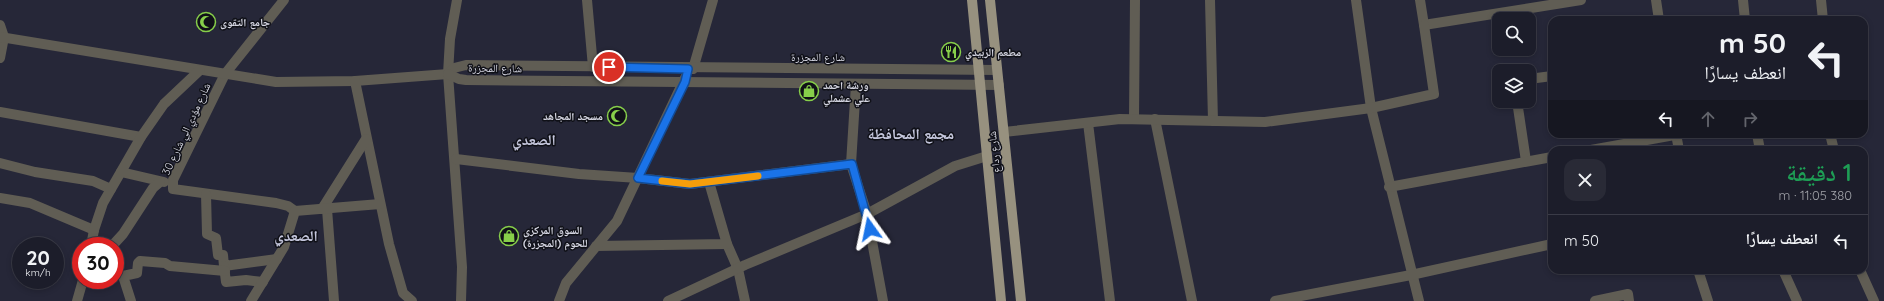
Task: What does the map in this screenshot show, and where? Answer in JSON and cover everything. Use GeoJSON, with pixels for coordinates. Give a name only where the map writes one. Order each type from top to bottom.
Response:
{"type":"FeatureCollection","features":[{"type":"Feature","properties":{"kind":"main road","name":"شارع رداع"},"geometry":{"type":"LineString","coordinates":[[972,0],[1001,301]]}},
{"type":"Feature","properties":{"kind":"main road","name":"شارع رداع"},"geometry":{"type":"LineString","coordinates":[[990,0],[1021,301]]}},
{"type":"Feature","properties":{"kind":"street","name":"شارع مؤدي الي شارع 30"},"geometry":{"type":"LineString","coordinates":[[284,0],[225,74],[173,180],[173,189],[276,203],[288,206],[295,211]]}},
{"type":"Feature","properties":{"kind":"street"},"geometry":{"type":"LineString","coordinates":[[457,0],[450,39],[448,74],[456,159],[462,267],[460,301]]}},
{"type":"Feature","properties":{"kind":"street"},"geometry":{"type":"LineString","coordinates":[[587,0],[593,67]]}},
{"type":"Feature","properties":{"kind":"street"},"geometry":{"type":"LineString","coordinates":[[559,301],[566,283],[617,220],[691,69],[713,0]]}},
{"type":"Feature","properties":{"kind":"street"},"geometry":{"type":"LineString","coordinates":[[1134,119],[1135,0]]}},
{"type":"Feature","properties":{"kind":"street"},"geometry":{"type":"LineString","coordinates":[[1210,0],[1213,121]]}},
{"type":"Feature","properties":{"kind":"street"},"geometry":{"type":"LineString","coordinates":[[1356,0],[1371,108],[1389,187],[1419,301]]}},
{"type":"Feature","properties":{"kind":"street"},"geometry":{"type":"LineString","coordinates":[[1004,132],[1134,119],[1265,122],[1371,108],[1434,94],[1420,0]]}},
{"type":"Feature","properties":{"kind":"street"},"geometry":{"type":"LineString","coordinates":[[1424,25],[1582,0]]}},
{"type":"Feature","properties":{"kind":"street"},"geometry":{"type":"LineString","coordinates":[[1656,0],[1658,16]]}},
{"type":"Feature","properties":{"kind":"street"},"geometry":{"type":"LineString","coordinates":[[1745,16],[1743,0],[1748,0]]}},
{"type":"Feature","properties":{"kind":"street"},"geometry":{"type":"LineString","coordinates":[[1821,0],[1822,16]]}},
{"type":"Feature","properties":{"kind":"street"},"geometry":{"type":"LineString","coordinates":[[0,25],[2,37],[0,58]]}},
{"type":"Feature","properties":{"kind":"street"},"geometry":{"type":"LineString","coordinates":[[2,37],[276,82],[355,81],[448,74]]}},
{"type":"Feature","properties":{"kind":"street","name":"شارع المجزرة"},"geometry":{"type":"LineString","coordinates":[[997,70],[691,69],[466,65],[454,68],[448,74],[463,80],[999,85]]}},
{"type":"Feature","properties":{"kind":"street"},"geometry":{"type":"LineString","coordinates":[[93,237],[103,202],[141,137],[164,104],[200,70]]}},
{"type":"Feature","properties":{"kind":"street"},"geometry":{"type":"LineString","coordinates":[[1536,78],[1548,77]]}},
{"type":"Feature","properties":{"kind":"street"},"geometry":{"type":"LineString","coordinates":[[355,81],[380,204],[403,293],[412,301]]}},
{"type":"Feature","properties":{"kind":"street"},"geometry":{"type":"LineString","coordinates":[[856,84],[852,164],[867,214],[883,301]]}},
{"type":"Feature","properties":{"kind":"street"},"geometry":{"type":"LineString","coordinates":[[1518,108],[1526,161]]}},
{"type":"Feature","properties":{"kind":"street"},"geometry":{"type":"LineString","coordinates":[[0,112],[141,137]]}},
{"type":"Feature","properties":{"kind":"street"},"geometry":{"type":"LineString","coordinates":[[1155,120],[1192,301]]}},
{"type":"Feature","properties":{"kind":"street"},"geometry":{"type":"LineString","coordinates":[[1088,123],[1110,301]]}},
{"type":"Feature","properties":{"kind":"street"},"geometry":{"type":"LineString","coordinates":[[1617,146],[1658,138]]}},
{"type":"Feature","properties":{"kind":"street"},"geometry":{"type":"LineString","coordinates":[[334,301],[324,209],[366,139]]}},
{"type":"Feature","properties":{"kind":"street"},"geometry":{"type":"LineString","coordinates":[[668,301],[738,269],[867,214],[955,166],[987,156]]}},
{"type":"Feature","properties":{"kind":"street"},"geometry":{"type":"LineString","coordinates":[[1389,187],[1548,158]]}},
{"type":"Feature","properties":{"kind":"street"},"geometry":{"type":"LineString","coordinates":[[456,159],[579,174],[638,178],[690,184],[852,164]]}},
{"type":"Feature","properties":{"kind":"street"},"geometry":{"type":"LineString","coordinates":[[0,163],[36,172],[93,181],[111,189]]}},
{"type":"Feature","properties":{"kind":"street"},"geometry":{"type":"LineString","coordinates":[[121,172],[165,183],[173,180]]}},
{"type":"Feature","properties":{"kind":"street"},"geometry":{"type":"LineString","coordinates":[[120,237],[153,188],[160,182]]}},
{"type":"Feature","properties":{"kind":"street"},"geometry":{"type":"LineString","coordinates":[[709,182],[727,244],[738,269],[745,301]]}},
{"type":"Feature","properties":{"kind":"street"},"geometry":{"type":"LineString","coordinates":[[206,194],[207,234],[216,238],[218,255],[223,255],[226,282],[246,280],[263,282]]}},
{"type":"Feature","properties":{"kind":"street"},"geometry":{"type":"LineString","coordinates":[[0,198],[30,203],[94,230]]}},
{"type":"Feature","properties":{"kind":"street"},"geometry":{"type":"LineString","coordinates":[[252,301],[284,247],[295,211],[380,204]]}},
{"type":"Feature","properties":{"kind":"street"},"geometry":{"type":"LineString","coordinates":[[596,246],[727,244]]}},
{"type":"Feature","properties":{"kind":"street"},"geometry":{"type":"LineString","coordinates":[[1279,301],[1411,275],[1548,245]]}},
{"type":"Feature","properties":{"kind":"street"},"geometry":{"type":"LineString","coordinates":[[131,301],[123,276],[137,273],[138,263],[140,261],[165,263],[170,266],[225,268],[277,259]]}},
{"type":"Feature","properties":{"kind":"street"},"geometry":{"type":"LineString","coordinates":[[1699,274],[1708,301]]}},
{"type":"Feature","properties":{"kind":"street"},"geometry":{"type":"LineString","coordinates":[[1785,274],[1797,301]]}},
{"type":"Feature","properties":{"kind":"street"},"geometry":{"type":"LineString","coordinates":[[1862,274],[1874,301]]}},
{"type":"Feature","properties":{"kind":"street"},"geometry":{"type":"LineString","coordinates":[[77,301],[81,289]]}},
{"type":"Feature","properties":{"kind":"street"},"geometry":{"type":"LineString","coordinates":[[1595,301],[1628,294],[1629,301]]}},
{"type":"Feature","properties":{"kind":"slow traffic"},"geometry":{"type":"LineString","coordinates":[[662,181],[690,184],[758,176]]}},
{"type":"Feature","properties":{"kind":"place","name":"جامع التقوى"},"geometry":{"type":"Point","coordinates":[206,22]}},
{"type":"Feature","properties":{"kind":"place","name":"مطعم الزبيدي"},"geometry":{"type":"Point","coordinates":[951,52]}},
{"type":"Feature","properties":{"kind":"place","name":"ورشة احمد علي عشملي"},"geometry":{"type":"Point","coordinates":[809,91]}},
{"type":"Feature","properties":{"kind":"place","name":"مسجد المجاهد"},"geometry":{"type":"Point","coordinates":[617,116]}},
{"type":"Feature","properties":{"kind":"place","name":"السوق المركزي للحوم (المجزرة)"},"geometry":{"type":"Point","coordinates":[509,236]}},
{"type":"Feature","properties":{"kind":"district","name":"مجمع المحافظة"},"geometry":{"type":"Point","coordinates":[911,133]}},
{"type":"Feature","properties":{"kind":"district","name":"الصعدي"},"geometry":{"type":"Point","coordinates":[534,139]}},
{"type":"Feature","properties":{"kind":"district","name":"الصعدي"},"geometry":{"type":"Point","coordinates":[296,235]}},
{"type":"Feature","properties":{"kind":"route"},"geometry":{"type":"LineString","coordinates":[[609,67],[688,69],[685,82],[638,178],[690,184],[852,164],[870,229]]}}]}
